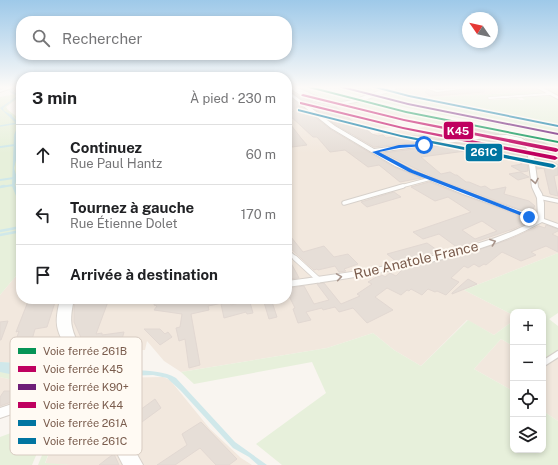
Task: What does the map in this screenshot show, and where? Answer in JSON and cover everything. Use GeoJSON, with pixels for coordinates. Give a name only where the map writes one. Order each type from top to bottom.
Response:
{"type":"FeatureCollection","features":[{"type":"Feature","properties":{"kind":"street"},"geometry":{"type":"LineString","coordinates":[[310,109],[333,127],[397,165],[429,179],[558,226]]}},
{"type":"Feature","properties":{"kind":"street"},"geometry":{"type":"LineString","coordinates":[[374,152],[399,147],[489,136],[514,138],[527,144],[530,149],[535,187],[538,190],[542,214],[540,220]]}},
{"type":"Feature","properties":{"kind":"street","name":"Rue Anatole France"},"geometry":{"type":"LineString","coordinates":[[292,283],[381,270],[445,256],[495,241],[518,232],[540,220]]}},
{"type":"Feature","properties":{"kind":"street"},"geometry":{"type":"LineString","coordinates":[[66,304],[64,320],[65,330],[69,337]]}},
{"type":"Feature","properties":{"kind":"street"},"geometry":{"type":"LineString","coordinates":[[0,414],[10,411]]}},
{"type":"Feature","properties":{"kind":"street"},"geometry":{"type":"LineString","coordinates":[[128,455],[133,465]]}},
{"type":"Feature","properties":{"kind":"lane"},"geometry":{"type":"LineString","coordinates":[[344,203],[429,179]]}},
{"type":"Feature","properties":{"kind":"lane"},"geometry":{"type":"LineString","coordinates":[[539,197],[558,201]]}},
{"type":"Feature","properties":{"kind":"lane"},"geometry":{"type":"LineString","coordinates":[[292,256],[310,270],[319,280]]}},
{"type":"Feature","properties":{"kind":"lane"},"geometry":{"type":"LineString","coordinates":[[546,362],[558,354]]}},
{"type":"Feature","properties":{"kind":"shaded area"},"geometry":{"type":"Polygon","coordinates":[[[292,109],[379,109],[417,118],[393,121],[400,126],[345,134],[348,137],[447,124],[558,145],[558,253],[464,290],[510,313],[510,323],[494,335],[467,320],[421,366],[394,350],[373,333],[327,348],[181,372],[164,361],[147,341],[145,350],[142,350],[142,337],[10,337],[10,363],[0,362],[0,295],[16,276],[16,304],[292,304],[292,109]]]}},
{"type":"Feature","properties":{"kind":"shaded area"},"geometry":{"type":"Polygon","coordinates":[[[501,339],[510,344],[510,389],[474,369],[501,339]]]}},
{"type":"Feature","properties":{"kind":"shaded area"},"geometry":{"type":"Polygon","coordinates":[[[558,354],[558,421],[546,413],[546,360],[558,354]]]}},
{"type":"Feature","properties":{"kind":"shaded area"},"geometry":{"type":"Polygon","coordinates":[[[0,377],[10,379],[10,410],[0,413],[0,377]]]}},
{"type":"Feature","properties":{"kind":"shaded area"},"geometry":{"type":"Polygon","coordinates":[[[142,377],[163,377],[170,380],[210,429],[241,458],[252,465],[45,464],[48,455],[142,455],[142,377]]]}},
{"type":"Feature","properties":{"kind":"green space"},"geometry":{"type":"Polygon","coordinates":[[[0,109],[7,109],[16,116],[16,276],[0,295],[0,109]]]}},
{"type":"Feature","properties":{"kind":"green space"},"geometry":{"type":"Polygon","coordinates":[[[375,109],[386,109],[558,143],[558,145],[447,124],[425,127],[413,118],[415,117],[375,109]]]}},
{"type":"Feature","properties":{"kind":"green space"},"geometry":{"type":"Polygon","coordinates":[[[411,109],[558,109],[558,136],[411,109]]]}},
{"type":"Feature","properties":{"kind":"green space"},"geometry":{"type":"Polygon","coordinates":[[[558,253],[558,313],[549,319],[558,326],[558,354],[546,360],[546,309],[510,309],[510,313],[464,290],[558,253]]]}},
{"type":"Feature","properties":{"kind":"green space"},"geometry":{"type":"Polygon","coordinates":[[[468,320],[494,335],[510,323],[510,344],[501,339],[474,369],[510,389],[510,453],[546,453],[546,413],[558,421],[558,465],[282,465],[256,444],[326,393],[312,362],[194,384],[181,372],[327,348],[373,333],[394,350],[421,366],[468,320]]]}},
{"type":"Feature","properties":{"kind":"green space"},"geometry":{"type":"Polygon","coordinates":[[[0,362],[10,363],[10,379],[0,377],[0,362]]]}},
{"type":"Feature","properties":{"kind":"green space"},"geometry":{"type":"Polygon","coordinates":[[[10,433],[10,455],[36,455],[32,465],[0,465],[0,437],[10,433]]]}},
{"type":"Feature","properties":{"kind":"green space"},"geometry":{"type":"Polygon","coordinates":[[[42,455],[48,455],[45,463],[71,465],[38,465],[42,455]]]}},
{"type":"Feature","properties":{"kind":"water"},"geometry":{"type":"Polygon","coordinates":[[[1,109],[3,109],[4,111],[12,115],[16,120],[16,123],[1,109]]]}},
{"type":"Feature","properties":{"kind":"water"},"geometry":{"type":"Polygon","coordinates":[[[16,130],[16,160],[14,168],[16,175],[16,196],[12,186],[14,135],[16,130]]]}},
{"type":"Feature","properties":{"kind":"water"},"geometry":{"type":"Polygon","coordinates":[[[0,362],[10,363],[10,374],[0,372],[0,362]]]}},
{"type":"Feature","properties":{"kind":"water"},"geometry":{"type":"Polygon","coordinates":[[[142,371],[159,372],[176,378],[235,442],[267,465],[258,465],[249,457],[233,448],[181,391],[167,378],[153,375],[142,375],[142,371]]]}},
{"type":"Feature","properties":{"kind":"building"},"geometry":{"type":"Polygon","coordinates":[[[292,109],[304,109],[330,129],[394,167],[421,178],[400,182],[379,165],[368,167],[345,150],[330,152],[317,137],[313,137],[292,118],[292,111],[294,111],[292,109]]]}},
{"type":"Feature","properties":{"kind":"building"},"geometry":{"type":"Polygon","coordinates":[[[314,109],[338,109],[357,125],[360,124],[372,134],[378,136],[383,135],[386,138],[431,134],[436,136],[476,129],[499,134],[477,135],[374,147],[336,125],[314,109]]]}},
{"type":"Feature","properties":{"kind":"building"},"geometry":{"type":"Polygon","coordinates":[[[292,126],[301,138],[307,145],[292,147],[292,126]]]}},
{"type":"Feature","properties":{"kind":"building"},"geometry":{"type":"Polygon","coordinates":[[[525,138],[541,141],[553,148],[543,150],[557,157],[548,159],[558,165],[558,175],[554,176],[558,196],[550,194],[544,168],[537,169],[534,148],[525,138]]]}},
{"type":"Feature","properties":{"kind":"building"},"geometry":{"type":"Polygon","coordinates":[[[493,139],[512,140],[523,146],[526,150],[528,171],[522,172],[511,166],[522,164],[495,147],[421,157],[441,174],[450,172],[466,182],[481,187],[485,186],[491,190],[506,187],[504,194],[529,201],[535,206],[530,213],[437,179],[383,153],[493,139]]]}},
{"type":"Feature","properties":{"kind":"building"},"geometry":{"type":"Polygon","coordinates":[[[520,172],[529,177],[518,180],[509,174],[520,172]]]}},
{"type":"Feature","properties":{"kind":"building"},"geometry":{"type":"Polygon","coordinates":[[[429,182],[526,218],[522,225],[513,229],[458,248],[439,234],[423,239],[413,232],[471,212],[448,197],[435,201],[411,187],[429,182]],[[482,221],[462,230],[475,239],[497,231],[482,221]]]}},
{"type":"Feature","properties":{"kind":"building"},"geometry":{"type":"Polygon","coordinates":[[[394,192],[401,197],[367,207],[361,202],[394,192]]]}},
{"type":"Feature","properties":{"kind":"building"},"geometry":{"type":"Polygon","coordinates":[[[546,225],[558,229],[558,231],[552,234],[558,237],[558,252],[546,246],[531,252],[536,255],[521,261],[502,252],[486,265],[484,264],[479,267],[474,264],[468,268],[464,266],[451,278],[459,282],[446,295],[428,289],[422,295],[411,289],[409,291],[407,290],[401,295],[387,288],[375,297],[393,310],[367,323],[353,308],[339,312],[335,307],[323,310],[322,308],[306,312],[311,320],[298,323],[293,309],[295,308],[292,302],[292,287],[304,286],[314,304],[329,300],[317,284],[324,283],[341,304],[360,296],[357,294],[372,284],[368,282],[378,276],[379,277],[382,275],[385,277],[390,273],[396,276],[403,269],[472,252],[508,240],[539,226],[545,228],[546,225]]]}},
{"type":"Feature","properties":{"kind":"building"},"geometry":{"type":"Polygon","coordinates":[[[292,238],[303,252],[324,246],[334,257],[348,254],[358,264],[344,269],[346,271],[339,272],[335,266],[314,270],[292,250],[292,238]]]}},
{"type":"Feature","properties":{"kind":"building"},"geometry":{"type":"Polygon","coordinates":[[[427,243],[440,252],[397,262],[387,254],[427,243]]]}},
{"type":"Feature","properties":{"kind":"building"},"geometry":{"type":"Polygon","coordinates":[[[292,265],[297,274],[299,278],[292,279],[292,265]]]}},
{"type":"Feature","properties":{"kind":"building"},"geometry":{"type":"Polygon","coordinates":[[[468,279],[477,284],[452,294],[452,293],[468,279]]]}},
{"type":"Feature","properties":{"kind":"building"},"geometry":{"type":"Polygon","coordinates":[[[27,304],[54,304],[47,327],[35,329],[33,337],[17,337],[19,331],[16,332],[27,304]]]}},
{"type":"Feature","properties":{"kind":"building"},"geometry":{"type":"Polygon","coordinates":[[[74,304],[107,304],[96,334],[102,333],[102,335],[124,332],[123,337],[81,337],[74,322],[74,304]]]}},
{"type":"Feature","properties":{"kind":"building"},"geometry":{"type":"Polygon","coordinates":[[[218,304],[208,306],[209,310],[191,314],[200,365],[189,368],[185,339],[179,341],[176,328],[180,327],[182,314],[154,310],[157,306],[154,305],[218,304]]]}},
{"type":"Feature","properties":{"kind":"building"},"geometry":{"type":"Polygon","coordinates":[[[221,304],[250,304],[253,313],[247,314],[246,312],[224,318],[221,304]]]}},
{"type":"Feature","properties":{"kind":"building"},"geometry":{"type":"Polygon","coordinates":[[[264,304],[273,304],[277,317],[269,319],[264,304]]]}},
{"type":"Feature","properties":{"kind":"building"},"geometry":{"type":"Polygon","coordinates":[[[8,321],[1,340],[0,340],[0,322],[8,321]]]}},
{"type":"Feature","properties":{"kind":"building"},"geometry":{"type":"Polygon","coordinates":[[[144,329],[160,329],[165,334],[168,332],[172,337],[160,345],[144,329]]]}},
{"type":"Feature","properties":{"kind":"building"},"geometry":{"type":"Polygon","coordinates":[[[4,391],[10,391],[10,402],[0,406],[0,397],[4,391]]]}},
{"type":"Feature","properties":{"kind":"building"},"geometry":{"type":"Polygon","coordinates":[[[155,399],[161,408],[142,422],[142,409],[155,399]]]}},
{"type":"Feature","properties":{"kind":"building"},"geometry":{"type":"Polygon","coordinates":[[[201,422],[237,459],[229,465],[216,465],[200,448],[175,465],[157,465],[187,445],[182,434],[201,422]]]}},
{"type":"Feature","properties":{"kind":"building"},"geometry":{"type":"Polygon","coordinates":[[[114,455],[119,465],[99,465],[114,455]]]}},
{"type":"Feature","properties":{"kind":"waterway"},"geometry":{"type":"LineString","coordinates":[[0,126],[16,123]]}},
{"type":"Feature","properties":{"kind":"waterway"},"geometry":{"type":"LineString","coordinates":[[0,147],[15,145]]}},
{"type":"Feature","properties":{"kind":"waterway"},"geometry":{"type":"LineString","coordinates":[[0,180],[14,178]]}},
{"type":"Feature","properties":{"kind":"waterway"},"geometry":{"type":"LineString","coordinates":[[4,186],[0,187],[14,185]]}},
{"type":"Feature","properties":{"kind":"waterway"},"geometry":{"type":"LineString","coordinates":[[0,231],[16,228]]}},
{"type":"Feature","properties":{"kind":"waterway"},"geometry":{"type":"LineString","coordinates":[[0,235],[16,232]]}},
{"type":"Feature","properties":{"kind":"rail line","name":"K44"},"geometry":{"type":"LineString","coordinates":[[324,109],[403,128],[555,158]]}},
{"type":"Feature","properties":{"kind":"rail line","name":"K45"},"geometry":{"type":"LineString","coordinates":[[358,109],[404,120],[556,150]]}},
{"type":"Feature","properties":{"kind":"rail line","name":"261B"},"geometry":{"type":"LineString","coordinates":[[393,109],[558,142]]}},
{"type":"Feature","properties":{"kind":"rail line","name":"K90+"},"geometry":{"type":"LineString","coordinates":[[432,109],[558,134]]}},
{"type":"Feature","properties":{"kind":"rail line","name":"261A"},"geometry":{"type":"LineString","coordinates":[[472,109],[558,126]]}},
{"type":"Feature","properties":{"kind":"rail line","name":"261C"},"geometry":{"type":"LineString","coordinates":[[299,110],[401,136],[553,166]]}},
{"type":"Feature","properties":{"kind":"route"},"geometry":{"type":"LineString","coordinates":[[424,145],[399,147],[374,152],[397,165],[429,179],[529,217]]}}]}
